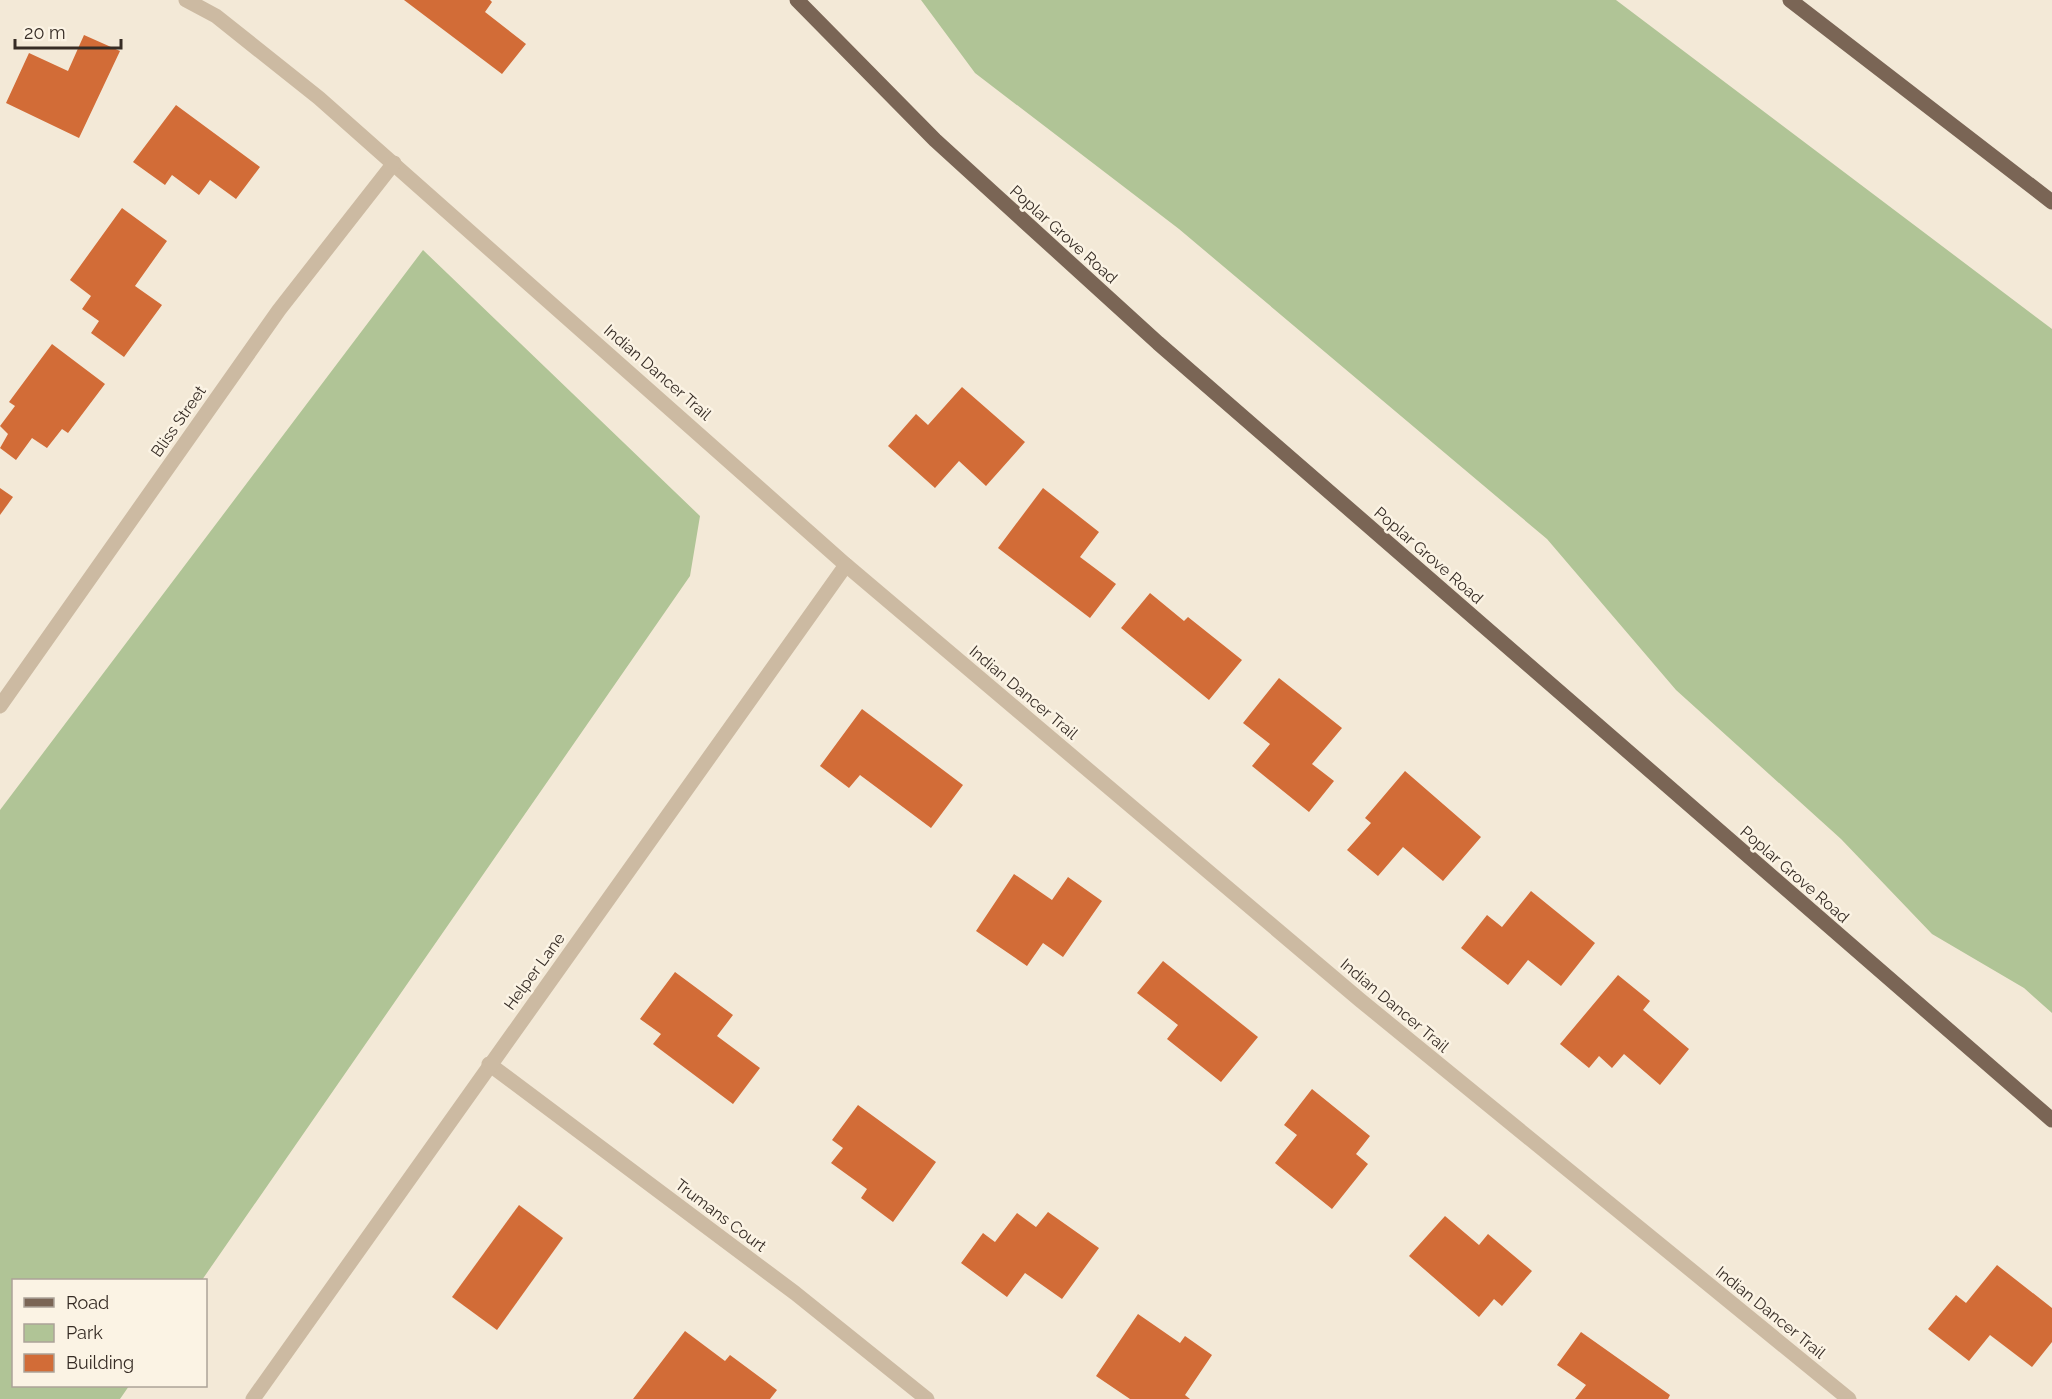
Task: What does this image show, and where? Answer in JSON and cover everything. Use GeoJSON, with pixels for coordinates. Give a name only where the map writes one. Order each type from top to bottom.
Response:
{"type":"FeatureCollection","features":[{"type":"Feature","properties":{"kind":"main road","name":"Poplar Grove Road"},"geometry":{"type":"LineString","coordinates":[[797,0],[935,140],[1158,343],[2052,1120]]}},
{"type":"Feature","properties":{"kind":"main road"},"geometry":{"type":"LineString","coordinates":[[1790,0],[2052,202]]}},
{"type":"Feature","properties":{"kind":"street","name":"Indian Dancer Trail"},"geometry":{"type":"LineString","coordinates":[[186,0],[216,16],[319,98],[846,565],[1360,1000],[1849,1399]]}},
{"type":"Feature","properties":{"kind":"street","name":"Bliss Street"},"geometry":{"type":"LineString","coordinates":[[0,706],[279,310],[394,163]]}},
{"type":"Feature","properties":{"kind":"street","name":"Helper Lane"},"geometry":{"type":"LineString","coordinates":[[253,1399],[846,565]]}},
{"type":"Feature","properties":{"kind":"street","name":"Trumans Court"},"geometry":{"type":"LineString","coordinates":[[489,1064],[795,1293],[927,1399]]}},
{"type":"Feature","properties":{"kind":"green space"},"geometry":{"type":"Polygon","coordinates":[[[921,0],[1616,0],[2052,329],[2052,1013],[2024,988],[1932,934],[1841,839],[1676,690],[1547,539],[1179,229],[975,73],[921,0]]]}},
{"type":"Feature","properties":{"kind":"green space"},"geometry":{"type":"Polygon","coordinates":[[[423,250],[700,516],[690,576],[203,1279],[12,1279],[12,1387],[128,1387],[120,1399],[0,1399],[0,810],[423,250]]]}},
{"type":"Feature","properties":{"kind":"building"},"geometry":{"type":"Polygon","coordinates":[[[404,0],[490,0],[492,2],[485,12],[526,44],[502,74],[404,0]]]}},
{"type":"Feature","properties":{"kind":"building"},"geometry":{"type":"Polygon","coordinates":[[[84,35],[120,51],[79,138],[6,103],[29,53],[68,71],[84,35]]]}},
{"type":"Feature","properties":{"kind":"building"},"geometry":{"type":"Polygon","coordinates":[[[176,105],[260,167],[236,199],[210,180],[199,195],[172,175],[165,185],[133,162],[176,105]]]}},
{"type":"Feature","properties":{"kind":"building"},"geometry":{"type":"Polygon","coordinates":[[[122,208],[167,241],[135,286],[162,305],[124,357],[91,333],[99,321],[82,309],[91,296],[70,280],[122,208]]]}},
{"type":"Feature","properties":{"kind":"building"},"geometry":{"type":"Polygon","coordinates":[[[52,344],[105,384],[68,433],[62,429],[47,448],[32,438],[16,460],[0,448],[8,434],[0,426],[15,406],[9,402],[52,344]]]}},
{"type":"Feature","properties":{"kind":"building"},"geometry":{"type":"Polygon","coordinates":[[[962,387],[1025,442],[986,486],[959,461],[935,488],[888,446],[916,414],[928,425],[962,387]]]}},
{"type":"Feature","properties":{"kind":"building"},"geometry":{"type":"Polygon","coordinates":[[[0,488],[13,497],[0,515],[0,488]]]}},
{"type":"Feature","properties":{"kind":"building"},"geometry":{"type":"Polygon","coordinates":[[[1043,488],[1099,532],[1080,557],[1116,584],[1090,618],[998,548],[1043,488]]]}},
{"type":"Feature","properties":{"kind":"building"},"geometry":{"type":"Polygon","coordinates":[[[1150,593],[1184,621],[1188,617],[1242,660],[1209,700],[1121,628],[1150,593]]]}},
{"type":"Feature","properties":{"kind":"building"},"geometry":{"type":"Polygon","coordinates":[[[1279,678],[1342,728],[1312,764],[1334,781],[1309,812],[1252,766],[1270,744],[1243,723],[1279,678]]]}},
{"type":"Feature","properties":{"kind":"building"},"geometry":{"type":"Polygon","coordinates":[[[862,709],[963,785],[931,828],[860,775],[849,788],[820,766],[862,709]]]}},
{"type":"Feature","properties":{"kind":"building"},"geometry":{"type":"Polygon","coordinates":[[[1405,771],[1481,837],[1443,881],[1403,847],[1378,876],[1347,850],[1371,823],[1365,818],[1405,771]]]}},
{"type":"Feature","properties":{"kind":"building"},"geometry":{"type":"Polygon","coordinates":[[[1014,874],[1052,900],[1068,877],[1102,901],[1063,957],[1043,943],[1027,966],[976,931],[1014,874]]]}},
{"type":"Feature","properties":{"kind":"building"},"geometry":{"type":"Polygon","coordinates":[[[1531,891],[1595,943],[1561,986],[1528,960],[1508,985],[1461,948],[1487,915],[1502,927],[1531,891]]]}},
{"type":"Feature","properties":{"kind":"building"},"geometry":{"type":"Polygon","coordinates":[[[1163,961],[1258,1037],[1221,1082],[1167,1039],[1178,1025],[1137,993],[1163,961]]]}},
{"type":"Feature","properties":{"kind":"building"},"geometry":{"type":"Polygon","coordinates":[[[675,972],[733,1015],[717,1036],[760,1068],[733,1104],[653,1044],[661,1034],[640,1019],[675,972]]]}},
{"type":"Feature","properties":{"kind":"building"},"geometry":{"type":"Polygon","coordinates":[[[1618,975],[1650,1001],[1643,1010],[1689,1049],[1660,1085],[1624,1054],[1612,1068],[1599,1056],[1589,1068],[1560,1044],[1618,975]]]}},
{"type":"Feature","properties":{"kind":"building"},"geometry":{"type":"Polygon","coordinates":[[[1312,1089],[1370,1136],[1356,1154],[1368,1164],[1332,1209],[1275,1163],[1297,1135],[1284,1125],[1312,1089]]]}},
{"type":"Feature","properties":{"kind":"building"},"geometry":{"type":"Polygon","coordinates":[[[858,1105],[936,1162],[893,1222],[861,1198],[867,1189],[831,1163],[843,1148],[832,1140],[858,1105]]]}},
{"type":"Feature","properties":{"kind":"building"},"geometry":{"type":"Polygon","coordinates":[[[519,1205],[563,1238],[497,1330],[452,1297],[519,1205]]]}},
{"type":"Feature","properties":{"kind":"building"},"geometry":{"type":"Polygon","coordinates":[[[1048,1212],[1099,1248],[1062,1299],[1025,1273],[1007,1297],[961,1263],[983,1233],[995,1242],[1017,1213],[1036,1227],[1048,1212]]]}},
{"type":"Feature","properties":{"kind":"building"},"geometry":{"type":"Polygon","coordinates":[[[1445,1216],[1479,1245],[1488,1234],[1532,1271],[1502,1306],[1494,1299],[1479,1317],[1409,1256],[1445,1216]]]}},
{"type":"Feature","properties":{"kind":"building"},"geometry":{"type":"Polygon","coordinates":[[[1997,1265],[2052,1308],[2052,1342],[2032,1367],[1990,1335],[1969,1361],[1928,1329],[1956,1295],[1966,1303],[1997,1265]]]}},
{"type":"Feature","properties":{"kind":"building"},"geometry":{"type":"Polygon","coordinates":[[[1138,1314],[1180,1343],[1185,1336],[1212,1355],[1185,1395],[1190,1399],[1130,1399],[1096,1376],[1138,1314]]]}},
{"type":"Feature","properties":{"kind":"building"},"geometry":{"type":"Polygon","coordinates":[[[685,1331],[725,1361],[730,1355],[777,1390],[770,1399],[633,1399],[685,1331]]]}},
{"type":"Feature","properties":{"kind":"building"},"geometry":{"type":"Polygon","coordinates":[[[1581,1332],[1670,1395],[1668,1399],[1575,1399],[1586,1385],[1557,1365],[1581,1332]]]}}]}
